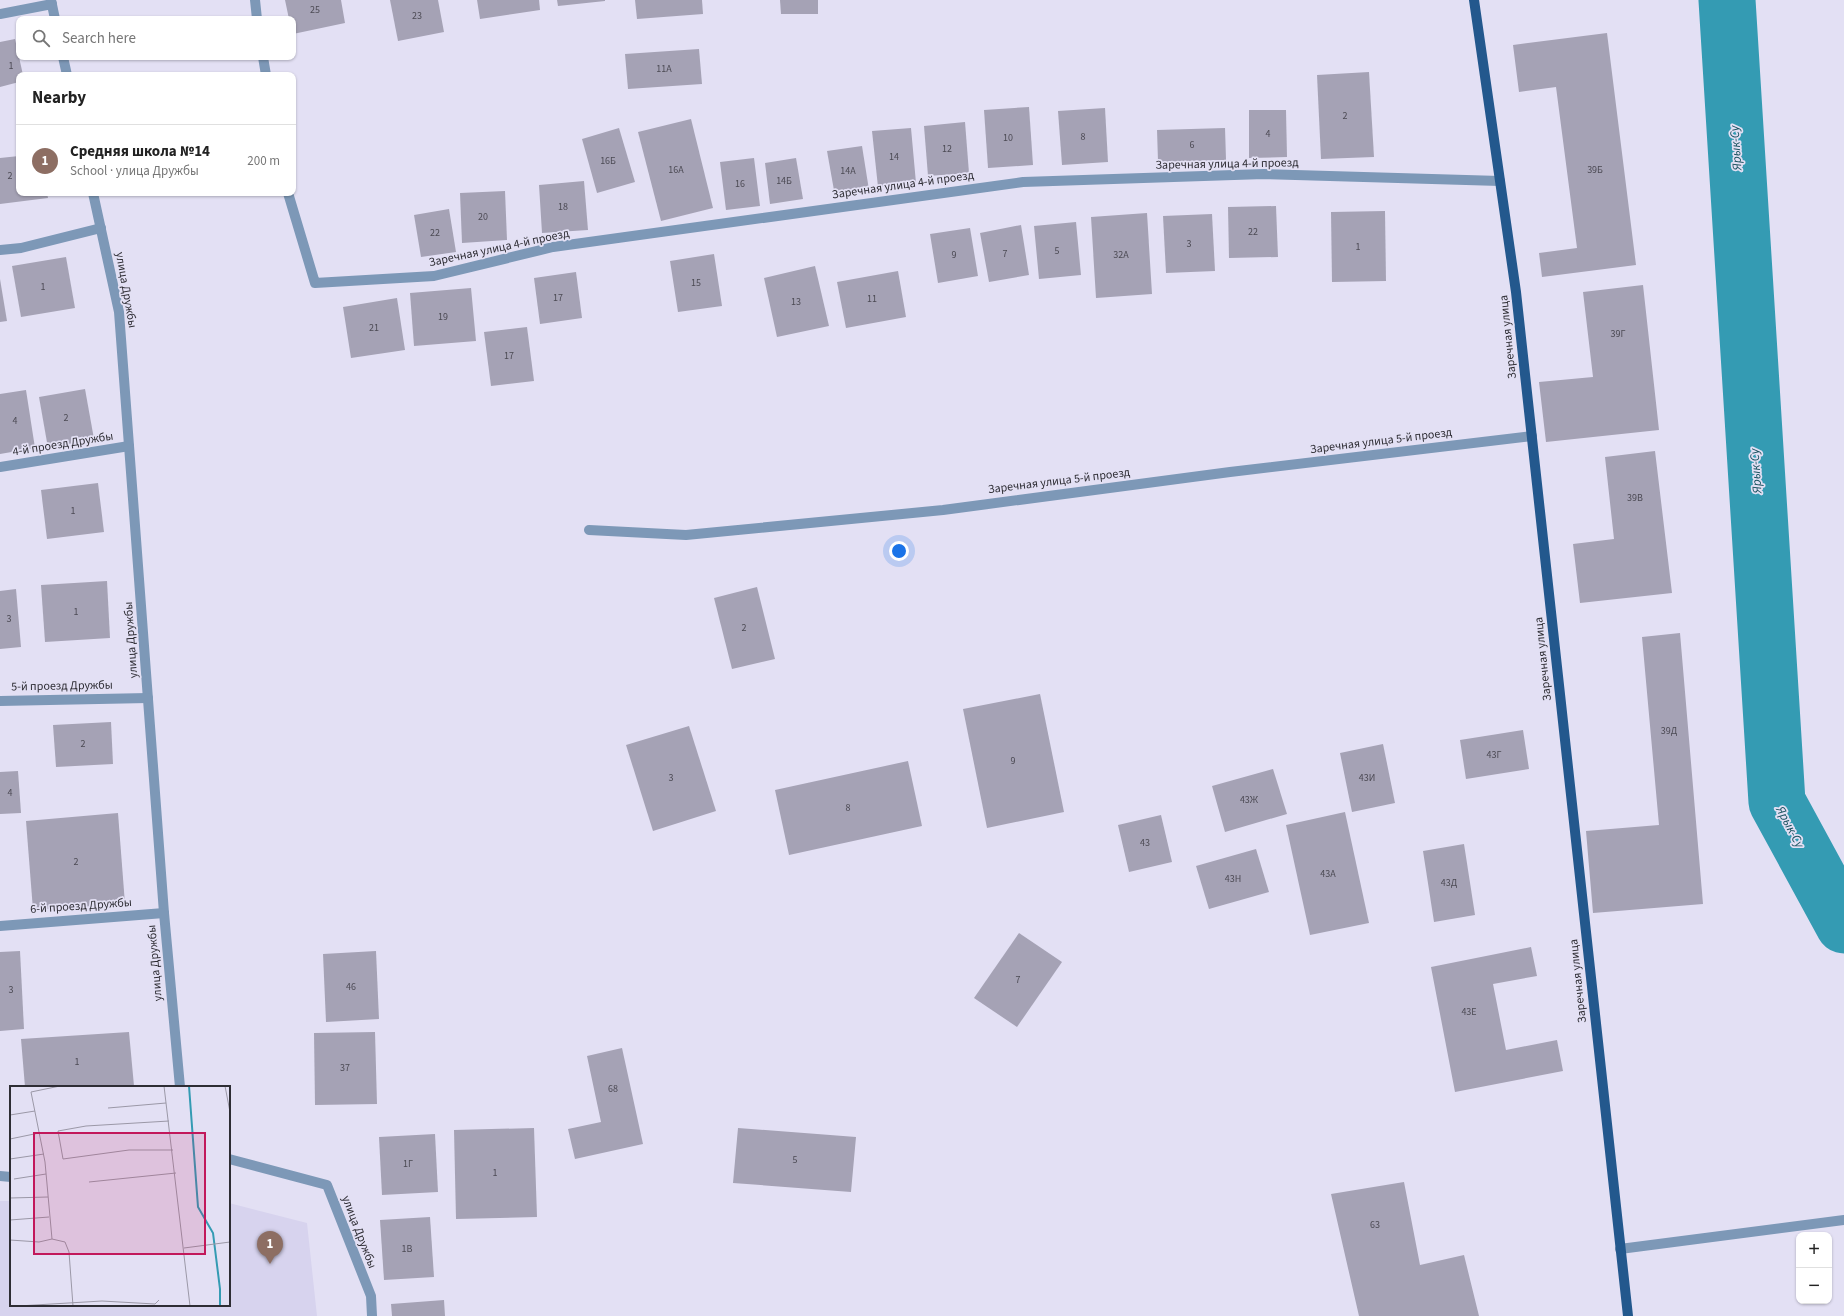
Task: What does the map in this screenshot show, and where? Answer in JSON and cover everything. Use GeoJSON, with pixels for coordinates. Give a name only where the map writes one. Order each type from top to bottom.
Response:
{"type":"FeatureCollection","features":[{"type":"Feature","properties":{"kind":"main road","name":"Заречная улица"},"geometry":{"type":"LineString","coordinates":[[1474,0],[1516,292],[1628,1316]]}},
{"type":"Feature","properties":{"kind":"street"},"geometry":{"type":"LineString","coordinates":[[255,0],[257,16]]}},
{"type":"Feature","properties":{"kind":"street"},"geometry":{"type":"LineString","coordinates":[[0,14],[51,2],[54,16]]}},
{"type":"Feature","properties":{"kind":"street"},"geometry":{"type":"LineString","coordinates":[[64,60],[66,72]]}},
{"type":"Feature","properties":{"kind":"street"},"geometry":{"type":"LineString","coordinates":[[264,60],[266,72]]}},
{"type":"Feature","properties":{"kind":"street","name":"Заречная улица 4-й проезд"},"geometry":{"type":"LineString","coordinates":[[289,196],[315,283],[434,276],[553,247],[1023,182],[1264,174],[1500,181]]}},
{"type":"Feature","properties":{"kind":"street","name":"улица Дружбы"},"geometry":{"type":"LineString","coordinates":[[94,196],[119,312],[164,913],[180,1086]]}},
{"type":"Feature","properties":{"kind":"street"},"geometry":{"type":"LineString","coordinates":[[0,250],[21,248],[101,228]]}},
{"type":"Feature","properties":{"kind":"street","name":"Заречная улица 5-й проезд"},"geometry":{"type":"LineString","coordinates":[[588,530],[686,536],[943,510],[1230,472],[1532,436]]}},
{"type":"Feature","properties":{"kind":"street","name":"4-й проезд Дружбы"},"geometry":{"type":"LineString","coordinates":[[0,467],[129,446]]}},
{"type":"Feature","properties":{"kind":"street","name":"5-й проезд Дружбы"},"geometry":{"type":"LineString","coordinates":[[0,701],[148,698]]}},
{"type":"Feature","properties":{"kind":"street","name":"6-й проезд Дружбы"},"geometry":{"type":"LineString","coordinates":[[0,926],[164,913]]}},
{"type":"Feature","properties":{"kind":"street","name":"улица Дружбы"},"geometry":{"type":"LineString","coordinates":[[230,1160],[327,1185],[371,1296],[372,1316]]}},
{"type":"Feature","properties":{"kind":"street"},"geometry":{"type":"LineString","coordinates":[[0,1176],[10,1177]]}},
{"type":"Feature","properties":{"kind":"street"},"geometry":{"type":"LineString","coordinates":[[1620,1249],[1844,1220]]}},
{"type":"Feature","properties":{"kind":"shaded area"},"geometry":{"type":"Polygon","coordinates":[[[0,1201],[10,1201],[10,1306],[230,1306],[230,1203],[307,1223],[317,1316],[0,1316],[0,1201]]]}},
{"type":"Feature","properties":{"kind":"building"},"geometry":{"type":"Polygon","coordinates":[[[285,0],[341,0],[345,23],[296,33],[296,16],[288,16],[285,0]]]}},
{"type":"Feature","properties":{"kind":"building"},"geometry":{"type":"Polygon","coordinates":[[[390,0],[438,0],[444,32],[398,41],[390,0]]]}},
{"type":"Feature","properties":{"kind":"building"},"geometry":{"type":"Polygon","coordinates":[[[477,0],[539,0],[540,10],[480,19],[477,0]]]}},
{"type":"Feature","properties":{"kind":"building"},"geometry":{"type":"Polygon","coordinates":[[[557,0],[605,0],[605,1],[558,6],[557,0]]]}},
{"type":"Feature","properties":{"kind":"building"},"geometry":{"type":"Polygon","coordinates":[[[635,0],[702,0],[703,14],[637,19],[635,0]]]}},
{"type":"Feature","properties":{"kind":"building"},"geometry":{"type":"Polygon","coordinates":[[[780,0],[818,0],[818,14],[781,14],[780,0]]]}},
{"type":"Feature","properties":{"kind":"building"},"geometry":{"type":"Polygon","coordinates":[[[1607,33],[1636,265],[1542,277],[1539,253],[1577,248],[1556,87],[1519,92],[1513,45],[1607,33]]]}},
{"type":"Feature","properties":{"kind":"building"},"geometry":{"type":"Polygon","coordinates":[[[15,39],[16,60],[20,60],[22,72],[16,72],[16,83],[0,87],[0,42],[15,39]]]}},
{"type":"Feature","properties":{"kind":"building"},"geometry":{"type":"Polygon","coordinates":[[[699,49],[702,84],[628,89],[625,54],[699,49]]]}},
{"type":"Feature","properties":{"kind":"building"},"geometry":{"type":"Polygon","coordinates":[[[1369,72],[1374,157],[1321,159],[1317,75],[1369,72]]]}},
{"type":"Feature","properties":{"kind":"building"},"geometry":{"type":"Polygon","coordinates":[[[1029,107],[1033,165],[988,168],[984,110],[1029,107]]]}},
{"type":"Feature","properties":{"kind":"building"},"geometry":{"type":"Polygon","coordinates":[[[1105,108],[1108,162],[1062,165],[1058,111],[1105,108]]]}},
{"type":"Feature","properties":{"kind":"building"},"geometry":{"type":"Polygon","coordinates":[[[1249,110],[1286,110],[1287,157],[1249,158],[1249,110]]]}},
{"type":"Feature","properties":{"kind":"building"},"geometry":{"type":"Polygon","coordinates":[[[691,119],[713,208],[661,221],[638,132],[691,119]]]}},
{"type":"Feature","properties":{"kind":"building"},"geometry":{"type":"Polygon","coordinates":[[[965,122],[969,173],[928,176],[924,126],[965,122]]]}},
{"type":"Feature","properties":{"kind":"building"},"geometry":{"type":"Polygon","coordinates":[[[619,128],[635,182],[597,193],[582,139],[619,128]]]}},
{"type":"Feature","properties":{"kind":"building"},"geometry":{"type":"Polygon","coordinates":[[[911,128],[916,183],[878,187],[872,131],[911,128]]]}},
{"type":"Feature","properties":{"kind":"building"},"geometry":{"type":"Polygon","coordinates":[[[1225,128],[1226,160],[1158,162],[1157,130],[1225,128]]]}},
{"type":"Feature","properties":{"kind":"building"},"geometry":{"type":"Polygon","coordinates":[[[862,146],[869,190],[835,196],[827,151],[862,146]]]}},
{"type":"Feature","properties":{"kind":"building"},"geometry":{"type":"Polygon","coordinates":[[[16,156],[16,196],[48,196],[48,198],[0,204],[0,158],[16,156]]]}},
{"type":"Feature","properties":{"kind":"building"},"geometry":{"type":"Polygon","coordinates":[[[754,158],[760,206],[726,210],[720,162],[754,158]]]}},
{"type":"Feature","properties":{"kind":"building"},"geometry":{"type":"Polygon","coordinates":[[[796,158],[803,199],[770,204],[765,163],[796,158]]]}},
{"type":"Feature","properties":{"kind":"building"},"geometry":{"type":"Polygon","coordinates":[[[584,181],[588,230],[542,233],[539,185],[584,181]]]}},
{"type":"Feature","properties":{"kind":"building"},"geometry":{"type":"Polygon","coordinates":[[[505,191],[507,240],[462,243],[460,193],[505,191]]]}},
{"type":"Feature","properties":{"kind":"building"},"geometry":{"type":"Polygon","coordinates":[[[1276,206],[1278,257],[1229,258],[1228,207],[1276,206]]]}},
{"type":"Feature","properties":{"kind":"building"},"geometry":{"type":"Polygon","coordinates":[[[449,209],[456,252],[421,257],[414,215],[449,209]]]}},
{"type":"Feature","properties":{"kind":"building"},"geometry":{"type":"Polygon","coordinates":[[[1385,211],[1386,281],[1332,282],[1331,212],[1385,211]]]}},
{"type":"Feature","properties":{"kind":"building"},"geometry":{"type":"Polygon","coordinates":[[[1147,213],[1152,294],[1096,298],[1091,217],[1147,213]]]}},
{"type":"Feature","properties":{"kind":"building"},"geometry":{"type":"Polygon","coordinates":[[[1212,214],[1215,271],[1166,273],[1163,216],[1212,214]]]}},
{"type":"Feature","properties":{"kind":"building"},"geometry":{"type":"Polygon","coordinates":[[[1076,222],[1081,275],[1039,279],[1034,226],[1076,222]]]}},
{"type":"Feature","properties":{"kind":"building"},"geometry":{"type":"Polygon","coordinates":[[[1021,225],[1029,275],[989,282],[980,233],[1021,225]]]}},
{"type":"Feature","properties":{"kind":"building"},"geometry":{"type":"Polygon","coordinates":[[[970,228],[978,276],[938,283],[930,234],[970,228]]]}},
{"type":"Feature","properties":{"kind":"building"},"geometry":{"type":"Polygon","coordinates":[[[714,254],[722,306],[678,312],[670,261],[714,254]]]}},
{"type":"Feature","properties":{"kind":"building"},"geometry":{"type":"Polygon","coordinates":[[[66,257],[75,308],[21,317],[12,266],[66,257]]]}},
{"type":"Feature","properties":{"kind":"building"},"geometry":{"type":"Polygon","coordinates":[[[815,266],[829,326],[777,337],[764,278],[815,266]]]}},
{"type":"Feature","properties":{"kind":"building"},"geometry":{"type":"Polygon","coordinates":[[[898,271],[906,317],[846,328],[837,282],[898,271]]]}},
{"type":"Feature","properties":{"kind":"building"},"geometry":{"type":"Polygon","coordinates":[[[576,272],[582,318],[540,324],[534,278],[576,272]]]}},
{"type":"Feature","properties":{"kind":"building"},"geometry":{"type":"Polygon","coordinates":[[[0,279],[7,321],[0,322],[0,279]]]}},
{"type":"Feature","properties":{"kind":"building"},"geometry":{"type":"Polygon","coordinates":[[[1643,285],[1659,430],[1546,442],[1539,382],[1593,377],[1583,292],[1643,285]]]}},
{"type":"Feature","properties":{"kind":"building"},"geometry":{"type":"Polygon","coordinates":[[[471,288],[476,341],[414,346],[410,293],[471,288]]]}},
{"type":"Feature","properties":{"kind":"building"},"geometry":{"type":"Polygon","coordinates":[[[397,298],[405,350],[351,358],[343,307],[397,298]]]}},
{"type":"Feature","properties":{"kind":"building"},"geometry":{"type":"Polygon","coordinates":[[[527,327],[534,381],[491,386],[484,332],[527,327]]]}},
{"type":"Feature","properties":{"kind":"building"},"geometry":{"type":"Polygon","coordinates":[[[85,389],[94,439],[48,448],[39,397],[85,389]]]}},
{"type":"Feature","properties":{"kind":"building"},"geometry":{"type":"Polygon","coordinates":[[[26,390],[35,448],[0,454],[0,394],[26,390]]]}},
{"type":"Feature","properties":{"kind":"building"},"geometry":{"type":"Polygon","coordinates":[[[1655,451],[1672,593],[1580,603],[1573,544],[1614,539],[1605,457],[1655,451]]]}},
{"type":"Feature","properties":{"kind":"building"},"geometry":{"type":"Polygon","coordinates":[[[98,483],[104,532],[47,539],[41,490],[98,483]]]}},
{"type":"Feature","properties":{"kind":"building"},"geometry":{"type":"Polygon","coordinates":[[[107,581],[110,638],[45,642],[41,585],[107,581]]]}},
{"type":"Feature","properties":{"kind":"building"},"geometry":{"type":"Polygon","coordinates":[[[757,587],[775,659],[732,669],[714,598],[757,587]]]}},
{"type":"Feature","properties":{"kind":"building"},"geometry":{"type":"Polygon","coordinates":[[[16,589],[21,647],[0,649],[0,591],[16,589]]]}},
{"type":"Feature","properties":{"kind":"building"},"geometry":{"type":"Polygon","coordinates":[[[1680,633],[1703,904],[1593,913],[1586,831],[1659,825],[1642,637],[1680,633]]]}},
{"type":"Feature","properties":{"kind":"building"},"geometry":{"type":"Polygon","coordinates":[[[1040,694],[1064,812],[987,828],[963,709],[1040,694]]]}},
{"type":"Feature","properties":{"kind":"building"},"geometry":{"type":"Polygon","coordinates":[[[111,722],[113,764],[56,767],[53,725],[111,722]]]}},
{"type":"Feature","properties":{"kind":"building"},"geometry":{"type":"Polygon","coordinates":[[[689,726],[716,811],[653,831],[626,745],[689,726]]]}},
{"type":"Feature","properties":{"kind":"building"},"geometry":{"type":"Polygon","coordinates":[[[1523,730],[1529,769],[1466,779],[1460,740],[1523,730]]]}},
{"type":"Feature","properties":{"kind":"building"},"geometry":{"type":"Polygon","coordinates":[[[1383,744],[1395,803],[1352,812],[1340,753],[1383,744]]]}},
{"type":"Feature","properties":{"kind":"building"},"geometry":{"type":"Polygon","coordinates":[[[908,761],[922,826],[789,855],[775,790],[908,761]]]}},
{"type":"Feature","properties":{"kind":"building"},"geometry":{"type":"Polygon","coordinates":[[[1273,769],[1287,814],[1225,832],[1212,786],[1273,769]]]}},
{"type":"Feature","properties":{"kind":"building"},"geometry":{"type":"Polygon","coordinates":[[[18,771],[21,813],[0,814],[0,772],[18,771]]]}},
{"type":"Feature","properties":{"kind":"building"},"geometry":{"type":"Polygon","coordinates":[[[1345,812],[1369,923],[1310,935],[1286,825],[1345,812]]]}},
{"type":"Feature","properties":{"kind":"building"},"geometry":{"type":"Polygon","coordinates":[[[118,813],[125,904],[33,910],[26,821],[118,813]]]}},
{"type":"Feature","properties":{"kind":"building"},"geometry":{"type":"Polygon","coordinates":[[[1161,815],[1172,862],[1129,872],[1118,825],[1161,815]]]}},
{"type":"Feature","properties":{"kind":"building"},"geometry":{"type":"Polygon","coordinates":[[[1464,844],[1475,915],[1434,922],[1423,851],[1464,844]]]}},
{"type":"Feature","properties":{"kind":"building"},"geometry":{"type":"Polygon","coordinates":[[[1256,849],[1269,892],[1209,909],[1196,866],[1256,849]]]}},
{"type":"Feature","properties":{"kind":"building"},"geometry":{"type":"Polygon","coordinates":[[[1019,933],[1062,962],[1017,1027],[974,998],[1019,933]]]}},
{"type":"Feature","properties":{"kind":"building"},"geometry":{"type":"Polygon","coordinates":[[[1531,947],[1537,976],[1493,984],[1506,1050],[1557,1040],[1563,1071],[1455,1092],[1431,967],[1531,947]]]}},
{"type":"Feature","properties":{"kind":"building"},"geometry":{"type":"Polygon","coordinates":[[[20,951],[24,1029],[0,1031],[0,952],[20,951]]]}},
{"type":"Feature","properties":{"kind":"building"},"geometry":{"type":"Polygon","coordinates":[[[376,951],[379,1019],[326,1022],[323,954],[376,951]]]}},
{"type":"Feature","properties":{"kind":"building"},"geometry":{"type":"Polygon","coordinates":[[[129,1032],[134,1086],[25,1086],[21,1039],[129,1032]]]}},
{"type":"Feature","properties":{"kind":"building"},"geometry":{"type":"Polygon","coordinates":[[[375,1032],[377,1104],[315,1105],[314,1033],[375,1032]]]}},
{"type":"Feature","properties":{"kind":"building"},"geometry":{"type":"Polygon","coordinates":[[[622,1048],[643,1144],[575,1159],[568,1129],[601,1122],[587,1056],[622,1048]]]}},
{"type":"Feature","properties":{"kind":"building"},"geometry":{"type":"Polygon","coordinates":[[[534,1128],[537,1217],[456,1219],[454,1130],[534,1128]]]}},
{"type":"Feature","properties":{"kind":"building"},"geometry":{"type":"Polygon","coordinates":[[[738,1128],[856,1137],[851,1192],[733,1183],[738,1128]]]}},
{"type":"Feature","properties":{"kind":"building"},"geometry":{"type":"Polygon","coordinates":[[[435,1134],[438,1192],[382,1195],[379,1137],[435,1134]]]}},
{"type":"Feature","properties":{"kind":"building"},"geometry":{"type":"Polygon","coordinates":[[[1404,1182],[1420,1265],[1464,1255],[1479,1316],[1359,1316],[1331,1194],[1404,1182]]]}},
{"type":"Feature","properties":{"kind":"building"},"geometry":{"type":"Polygon","coordinates":[[[430,1217],[434,1277],[384,1280],[380,1220],[430,1217]]]}},
{"type":"Feature","properties":{"kind":"building"},"geometry":{"type":"Polygon","coordinates":[[[444,1300],[445,1316],[392,1316],[391,1304],[444,1300]]]}},
{"type":"Feature","properties":{"kind":"waterway","name":"Ярык-Су"},"geometry":{"type":"LineString","coordinates":[[1727,0],[1777,802],[1844,925]]}},
{"type":"Feature","properties":{"kind":"place","name":"Средняя школа №14"},"geometry":{"type":"Point","coordinates":[270,1264]}}]}
